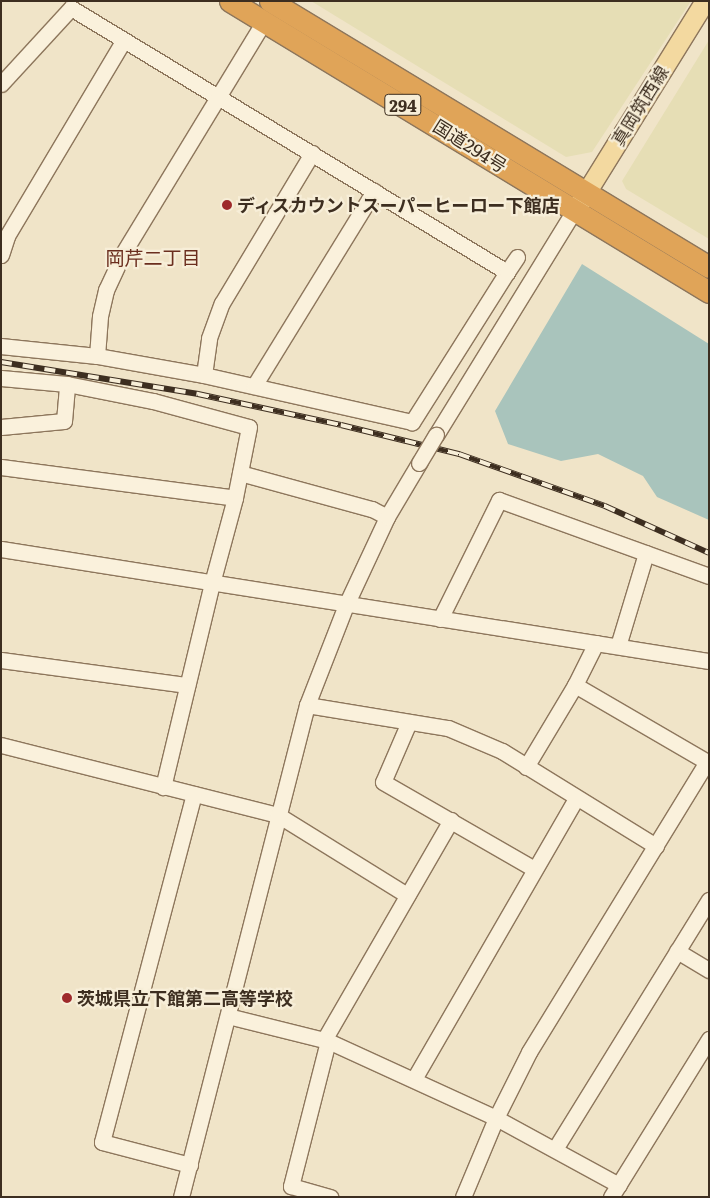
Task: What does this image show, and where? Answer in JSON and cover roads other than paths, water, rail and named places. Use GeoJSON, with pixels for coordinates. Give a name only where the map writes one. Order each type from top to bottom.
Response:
{"type":"FeatureCollection","features":[{"type":"Feature","properties":{"kind":"highway","name":"国道294号"},"geometry":{"type":"LineString","coordinates":[[230,1],[267,11],[586,192],[709,268]]}},
{"type":"Feature","properties":{"kind":"highway","name":"国道294号"},"geometry":{"type":"LineString","coordinates":[[267,11],[574,211],[709,292]]}},
{"type":"Feature","properties":{"kind":"main road","name":"真岡筑西線"},"geometry":{"type":"LineString","coordinates":[[574,211],[705,1]]}},
{"type":"Feature","properties":{"kind":"street"},"geometry":{"type":"LineString","coordinates":[[1,84],[71,8],[507,272]]}},
{"type":"Feature","properties":{"kind":"street"},"geometry":{"type":"LineString","coordinates":[[97,356],[100,316],[106,290],[122,255],[219,96],[267,11]]}},
{"type":"Feature","properties":{"kind":"street"},"geometry":{"type":"LineString","coordinates":[[1,255],[7,236],[124,40]]}},
{"type":"Feature","properties":{"kind":"street"},"geometry":{"type":"LineString","coordinates":[[204,375],[209,338],[222,303],[312,153]]}},
{"type":"Feature","properties":{"kind":"street"},"geometry":{"type":"LineString","coordinates":[[254,386],[374,191]]}},
{"type":"Feature","properties":{"kind":"street"},"geometry":{"type":"LineString","coordinates":[[182,1197],[306,705],[346,605],[387,517],[418,463],[574,211]]}},
{"type":"Feature","properties":{"kind":"street"},"geometry":{"type":"LineString","coordinates":[[1,346],[97,356],[204,375],[412,422],[517,257]]}},
{"type":"Feature","properties":{"kind":"street"},"geometry":{"type":"LineString","coordinates":[[1,378],[67,384],[153,401],[249,427],[235,498],[212,583],[163,787]]}},
{"type":"Feature","properties":{"kind":"street"},"geometry":{"type":"LineString","coordinates":[[1,427],[64,420],[67,384]]}},
{"type":"Feature","properties":{"kind":"street"},"geometry":{"type":"LineString","coordinates":[[1,467],[235,498]]}},
{"type":"Feature","properties":{"kind":"street"},"geometry":{"type":"LineString","coordinates":[[240,473],[372,509],[387,517]]}},
{"type":"Feature","properties":{"kind":"street"},"geometry":{"type":"LineString","coordinates":[[440,619],[499,500],[709,576]]}},
{"type":"Feature","properties":{"kind":"street"},"geometry":{"type":"LineString","coordinates":[[1,549],[709,661]]}},
{"type":"Feature","properties":{"kind":"street"},"geometry":{"type":"LineString","coordinates":[[618,646],[646,553]]}},
{"type":"Feature","properties":{"kind":"street"},"geometry":{"type":"LineString","coordinates":[[526,767],[575,685],[596,643]]}},
{"type":"Feature","properties":{"kind":"street"},"geometry":{"type":"LineString","coordinates":[[1,660],[187,685]]}},
{"type":"Feature","properties":{"kind":"street"},"geometry":{"type":"LineString","coordinates":[[463,1197],[496,1118],[530,1052],[708,762],[575,685]]}},
{"type":"Feature","properties":{"kind":"street"},"geometry":{"type":"LineString","coordinates":[[306,705],[448,728],[502,751],[656,846]]}},
{"type":"Feature","properties":{"kind":"street"},"geometry":{"type":"LineString","coordinates":[[409,722],[383,782],[534,869]]}},
{"type":"Feature","properties":{"kind":"street"},"geometry":{"type":"LineString","coordinates":[[1,745],[278,815],[407,894]]}},
{"type":"Feature","properties":{"kind":"street"},"geometry":{"type":"LineString","coordinates":[[190,1165],[102,1142],[194,794]]}},
{"type":"Feature","properties":{"kind":"street"},"geometry":{"type":"LineString","coordinates":[[414,1079],[576,798]]}},
{"type":"Feature","properties":{"kind":"street"},"geometry":{"type":"LineString","coordinates":[[330,1197],[291,1186],[326,1041],[407,894],[451,820]]}},
{"type":"Feature","properties":{"kind":"street"},"geometry":{"type":"LineString","coordinates":[[555,1149],[709,900]]}},
{"type":"Feature","properties":{"kind":"street"},"geometry":{"type":"LineString","coordinates":[[677,951],[709,970]]}},
{"type":"Feature","properties":{"kind":"street"},"geometry":{"type":"LineString","coordinates":[[228,1016],[326,1041],[414,1079],[496,1118],[555,1149],[615,1191],[709,1039]]}},
{"type":"Feature","properties":{"kind":"water"},"geometry":{"type":"Polygon","coordinates":[[[582,264],[709,344],[709,520],[657,497],[643,476],[598,454],[561,461],[508,444],[495,411],[582,264]]]}},
{"type":"Feature","properties":{"kind":"railway"},"geometry":{"type":"LineString","coordinates":[[1,362],[198,394],[341,425],[459,454],[605,506],[709,553]]}},
{"type":"Feature","properties":{"kind":"place","name":"ディスカウントスーパーヒーロー下館店"},"geometry":{"type":"Point","coordinates":[227,205]}},
{"type":"Feature","properties":{"kind":"place","name":"茨城県立下館第二高等学校"},"geometry":{"type":"Point","coordinates":[67,998]}},
{"type":"Feature","properties":{"kind":"district","name":"岡芹二丁目"},"geometry":{"type":"Point","coordinates":[153,258]}}]}
